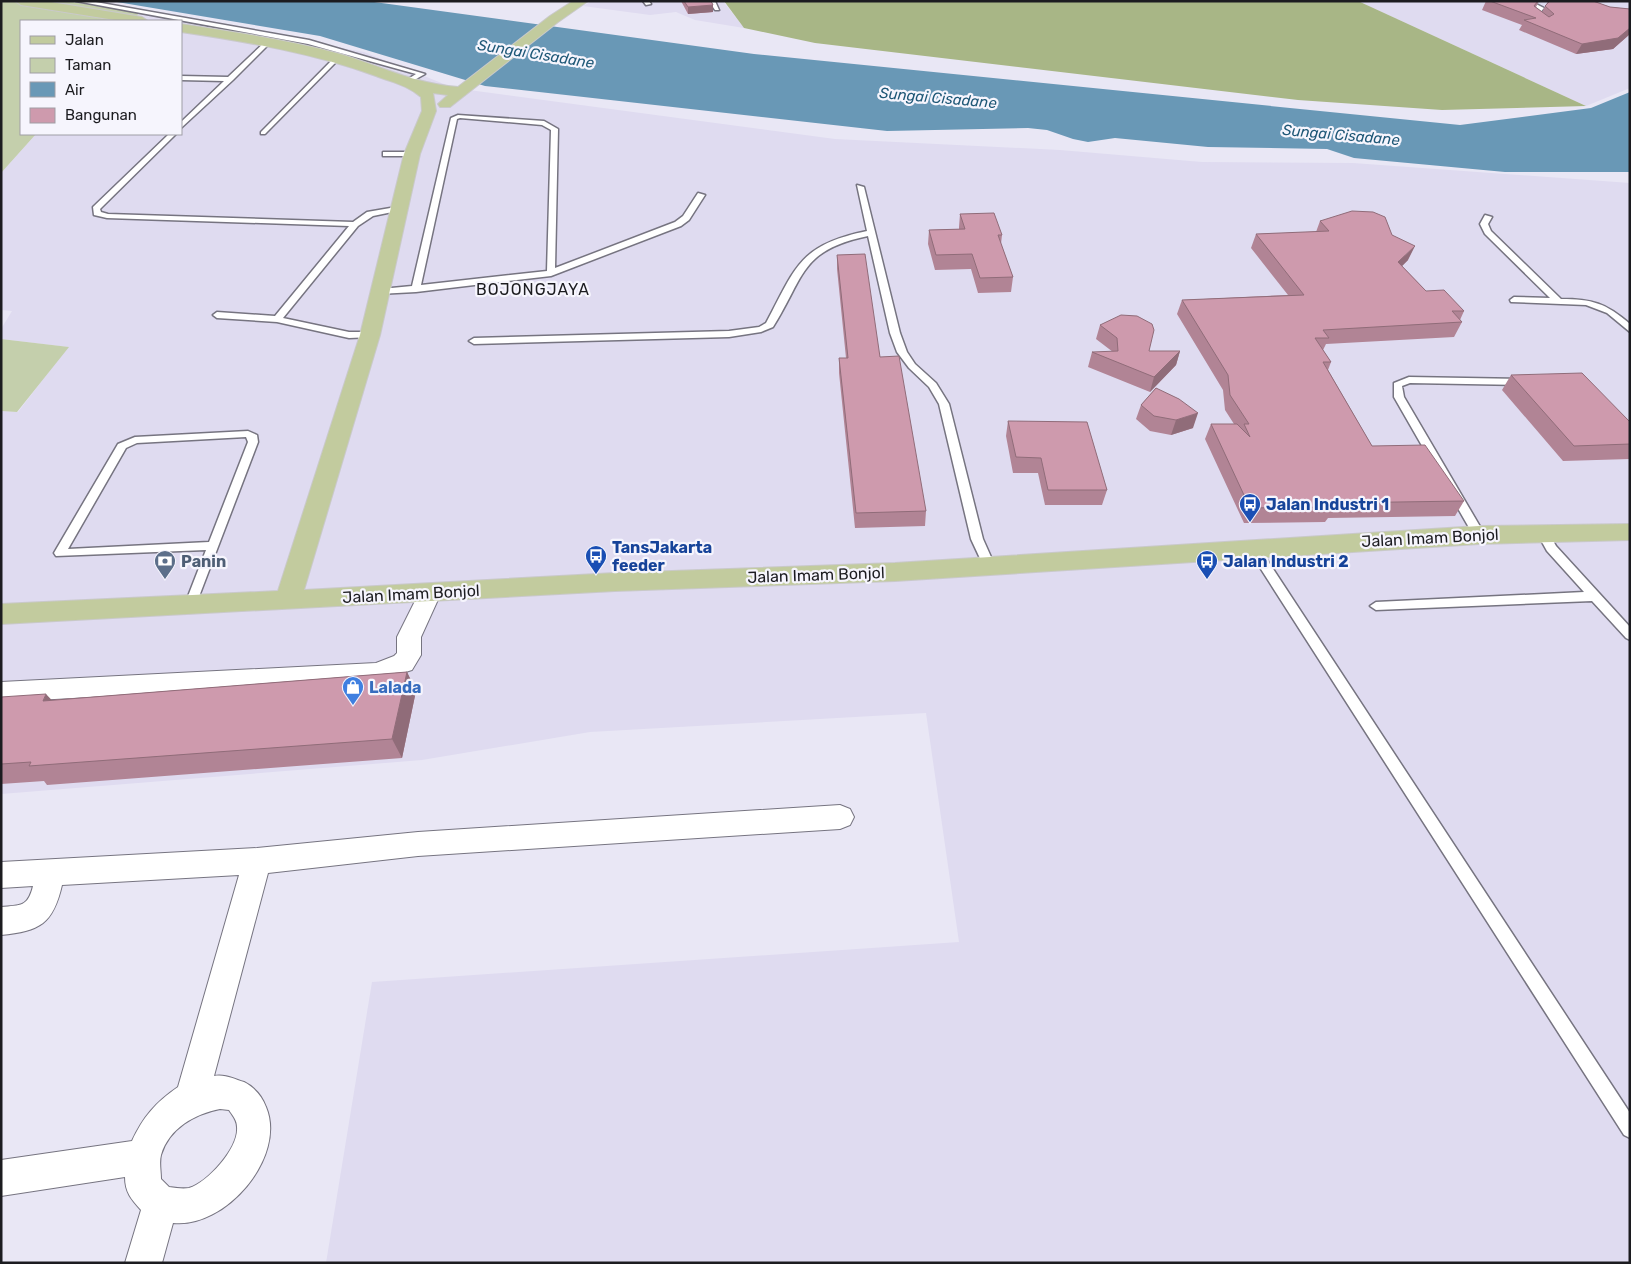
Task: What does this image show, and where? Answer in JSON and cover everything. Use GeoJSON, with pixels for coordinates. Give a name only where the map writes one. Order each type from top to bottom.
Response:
{"type":"FeatureCollection","features":[{"type":"Feature","properties":{"kind":"main road"},"geometry":{"type":"LineString","coordinates":[[21,1],[136,20]]}},
{"type":"Feature","properties":{"kind":"main road"},"geometry":{"type":"LineString","coordinates":[[423,123],[460,90],[554,19],[582,1]]}},
{"type":"Feature","properties":{"kind":"main road"},"geometry":{"type":"LineString","coordinates":[[182,28],[268,42],[337,58],[411,84],[460,90]]}},
{"type":"Feature","properties":{"kind":"main road"},"geometry":{"type":"LineString","coordinates":[[288,600],[370,335],[412,154],[423,123],[430,111],[430,99],[411,84]]}},
{"type":"Feature","properties":{"kind":"main road","name":"Jalan Imam Bonjol"},"geometry":{"type":"LineString","coordinates":[[1,614],[615,582],[895,572],[1479,535],[1630,532]]}},
{"type":"Feature","properties":{"kind":"street"},"geometry":{"type":"LineString","coordinates":[[1,692],[376,672],[403,663],[409,655],[409,637],[430,593]]}},
{"type":"Feature","properties":{"kind":"street"},"geometry":{"type":"LineString","coordinates":[[1,875],[257,861],[418,844],[840,817]]}},
{"type":"Feature","properties":{"kind":"street"},"geometry":{"type":"LineString","coordinates":[[192,1098],[257,861]]}},
{"type":"Feature","properties":{"kind":"street"},"geometry":{"type":"LineString","coordinates":[[1,921],[27,919],[34,915],[42,907],[51,872]]}},
{"type":"Feature","properties":{"kind":"street"},"geometry":{"type":"LineString","coordinates":[[220,1092],[241,1098],[254,1116],[253,1142],[240,1170],[216,1194],[187,1206],[161,1204],[143,1186],[142,1156],[153,1133],[171,1112],[192,1098],[220,1092]]}},
{"type":"Feature","properties":{"kind":"street"},"geometry":{"type":"LineString","coordinates":[[1,1178],[142,1156]]}},
{"type":"Feature","properties":{"kind":"street"},"geometry":{"type":"LineString","coordinates":[[143,1263],[161,1204]]}},
{"type":"Feature","properties":{"kind":"lane"},"geometry":{"type":"LineString","coordinates":[[79,1],[309,42],[422,74],[411,84]]}},
{"type":"Feature","properties":{"kind":"lane"},"geometry":{"type":"LineString","coordinates":[[712,1],[718,9]]}},
{"type":"Feature","properties":{"kind":"lane"},"geometry":{"type":"LineString","coordinates":[[1525,1],[1542,10],[1534,18],[1544,24]]}},
{"type":"Feature","properties":{"kind":"lane"},"geometry":{"type":"LineString","coordinates":[[1535,5],[1544,4]]}},
{"type":"Feature","properties":{"kind":"lane"},"geometry":{"type":"LineString","coordinates":[[182,125],[268,42]]}},
{"type":"Feature","properties":{"kind":"lane"},"geometry":{"type":"LineString","coordinates":[[263,133],[337,58]]}},
{"type":"Feature","properties":{"kind":"lane"},"geometry":{"type":"LineString","coordinates":[[182,78],[230,79]]}},
{"type":"Feature","properties":{"kind":"lane"},"geometry":{"type":"LineString","coordinates":[[416,289],[454,118],[460,116],[544,123],[556,129],[551,272]]}},
{"type":"Feature","properties":{"kind":"lane"},"geometry":{"type":"LineString","coordinates":[[172,135],[96,209],[97,213],[107,216],[355,224]]}},
{"type":"Feature","properties":{"kind":"lane"},"geometry":{"type":"LineString","coordinates":[[386,154],[412,154]]}},
{"type":"Feature","properties":{"kind":"lane"},"geometry":{"type":"LineString","coordinates":[[860,187],[902,352],[912,366],[933,385],[944,404],[978,539],[988,566]]}},
{"type":"Feature","properties":{"kind":"lane"},"geometry":{"type":"LineString","coordinates":[[381,292],[551,272],[678,224],[686,218],[701,196]]}},
{"type":"Feature","properties":{"kind":"lane"},"geometry":{"type":"LineString","coordinates":[[277,319],[355,224],[370,214],[399,208]]}},
{"type":"Feature","properties":{"kind":"lane"},"geometry":{"type":"LineString","coordinates":[[1488,217],[1484,224],[1488,232],[1558,301]]}},
{"type":"Feature","properties":{"kind":"lane"},"geometry":{"type":"LineString","coordinates":[[474,341],[729,334],[761,329],[770,325],[803,262],[834,240],[871,233]]}},
{"type":"Feature","properties":{"kind":"lane"},"geometry":{"type":"LineString","coordinates":[[1514,300],[1587,302],[1604,307],[1630,329]]}},
{"type":"Feature","properties":{"kind":"lane"},"geometry":{"type":"LineString","coordinates":[[217,314],[277,319],[349,335],[370,335]]}},
{"type":"Feature","properties":{"kind":"lane"},"geometry":{"type":"LineString","coordinates":[[1479,535],[1399,396],[1397,385],[1409,380],[1535,382]]}},
{"type":"Feature","properties":{"kind":"lane"},"geometry":{"type":"LineString","coordinates":[[191,604],[253,442],[253,437],[248,434],[135,440],[122,446],[60,553],[212,546]]}},
{"type":"Feature","properties":{"kind":"lane"},"geometry":{"type":"LineString","coordinates":[[1543,533],[1551,548],[1630,635]]}},
{"type":"Feature","properties":{"kind":"lane"},"geometry":{"type":"LineString","coordinates":[[1254,549],[1630,1129]]}},
{"type":"Feature","properties":{"kind":"lane"},"geometry":{"type":"LineString","coordinates":[[1376,606],[1596,596]]}},
{"type":"Feature","properties":{"kind":"shaded area"},"geometry":{"type":"Polygon","coordinates":[[[592,1],[723,1],[744,28],[695,20],[676,12],[650,15],[583,6],[592,1]]]}},
{"type":"Feature","properties":{"kind":"shaded area"},"geometry":{"type":"Polygon","coordinates":[[[1358,1],[1630,1],[1630,88],[1586,106],[1358,1]]]}},
{"type":"Feature","properties":{"kind":"shaded area"},"geometry":{"type":"Polygon","coordinates":[[[139,13],[179,20],[134,20],[139,13]]]}},
{"type":"Feature","properties":{"kind":"shaded area"},"geometry":{"type":"Polygon","coordinates":[[[182,20],[364,52],[454,88],[835,139],[1060,150],[1202,162],[1353,163],[1630,183],[1630,1263],[326,1263],[372,982],[959,942],[926,713],[590,732],[422,760],[1,794],[1,411],[18,412],[68,347],[1,339],[1,329],[12,311],[1,310],[1,173],[35,135],[182,135],[182,20]]]}},
{"type":"Feature","properties":{"kind":"green space"},"geometry":{"type":"Polygon","coordinates":[[[1,1],[67,1],[139,13],[134,20],[20,20],[20,135],[35,135],[1,173],[1,1]]]}},
{"type":"Feature","properties":{"kind":"green space"},"geometry":{"type":"Polygon","coordinates":[[[724,1],[1358,1],[1586,106],[1442,110],[1298,100],[815,43],[744,28],[724,1]]]}},
{"type":"Feature","properties":{"kind":"green space"},"geometry":{"type":"Polygon","coordinates":[[[1,339],[69,347],[17,412],[1,411],[1,339]]]}},
{"type":"Feature","properties":{"kind":"water","name":"Sungai Cisadane"},"geometry":{"type":"Polygon","coordinates":[[[111,1],[367,1],[754,54],[1460,125],[1591,108],[1630,92],[1630,172],[1505,172],[1354,158],[1327,149],[1208,147],[1115,138],[1088,142],[1047,130],[1028,128],[887,131],[485,86],[320,36],[111,1]]]}},
{"type":"Feature","properties":{"kind":"building"},"geometry":{"type":"Polygon","coordinates":[[[684,1],[711,1],[713,5],[688,7],[684,1]]]}},
{"type":"Feature","properties":{"kind":"building"},"geometry":{"type":"Polygon","coordinates":[[[1490,1],[1538,1],[1534,6],[1549,17],[1554,14],[1545,6],[1550,1],[1593,1],[1610,7],[1630,9],[1630,28],[1618,38],[1582,44],[1524,20],[1536,18],[1490,1]]]}},
{"type":"Feature","properties":{"kind":"building"},"geometry":{"type":"Polygon","coordinates":[[[1352,211],[1373,212],[1385,217],[1392,235],[1415,246],[1398,262],[1426,291],[1444,290],[1464,311],[1452,311],[1462,322],[1323,330],[1329,338],[1315,338],[1331,362],[1323,362],[1372,446],[1425,445],[1464,501],[1331,503],[1333,507],[1250,508],[1211,424],[1237,424],[1250,437],[1244,424],[1249,424],[1230,395],[1228,375],[1182,300],[1304,295],[1256,234],[1329,231],[1320,221],[1352,211]]]}},
{"type":"Feature","properties":{"kind":"building"},"geometry":{"type":"Polygon","coordinates":[[[994,213],[1002,235],[998,235],[1013,277],[980,278],[972,254],[936,255],[929,230],[965,229],[960,214],[994,213]]]}},
{"type":"Feature","properties":{"kind":"building"},"geometry":{"type":"Polygon","coordinates":[[[865,254],[880,357],[899,356],[926,511],[856,513],[839,358],[848,358],[837,255],[865,254]]]}},
{"type":"Feature","properties":{"kind":"building"},"geometry":{"type":"Polygon","coordinates":[[[1121,315],[1137,316],[1152,324],[1154,330],[1149,351],[1180,351],[1154,377],[1092,352],[1118,351],[1117,338],[1100,325],[1121,315]]]}},
{"type":"Feature","properties":{"kind":"building"},"geometry":{"type":"Polygon","coordinates":[[[1582,373],[1630,422],[1630,444],[1574,446],[1511,375],[1582,373]]]}},
{"type":"Feature","properties":{"kind":"building"},"geometry":{"type":"Polygon","coordinates":[[[1156,388],[1179,399],[1198,413],[1176,420],[1154,416],[1141,405],[1156,388]]]}},
{"type":"Feature","properties":{"kind":"building"},"geometry":{"type":"Polygon","coordinates":[[[1008,421],[1087,422],[1107,490],[1048,490],[1041,458],[1016,457],[1008,421]]]}},
{"type":"Feature","properties":{"kind":"building"},"geometry":{"type":"Polygon","coordinates":[[[407,672],[392,739],[29,766],[31,762],[1,764],[1,697],[46,694],[43,701],[407,672]]]}},
{"type":"Feature","properties":{"kind":"place","name":"Jalan Industri 1"},"geometry":{"type":"Point","coordinates":[1250,523]}},
{"type":"Feature","properties":{"kind":"place","name":"TansJakarta feeder"},"geometry":{"type":"Point","coordinates":[596,575]}},
{"type":"Feature","properties":{"kind":"place","name":"Panin"},"geometry":{"type":"Point","coordinates":[165,580]}},
{"type":"Feature","properties":{"kind":"place","name":"Jalan Industri 2"},"geometry":{"type":"Point","coordinates":[1207,580]}},
{"type":"Feature","properties":{"kind":"place","name":"Lalada"},"geometry":{"type":"Point","coordinates":[353,706]}},
{"type":"Feature","properties":{"kind":"district","name":"BOJONGJAYA"},"geometry":{"type":"Point","coordinates":[533,289]}}]}
